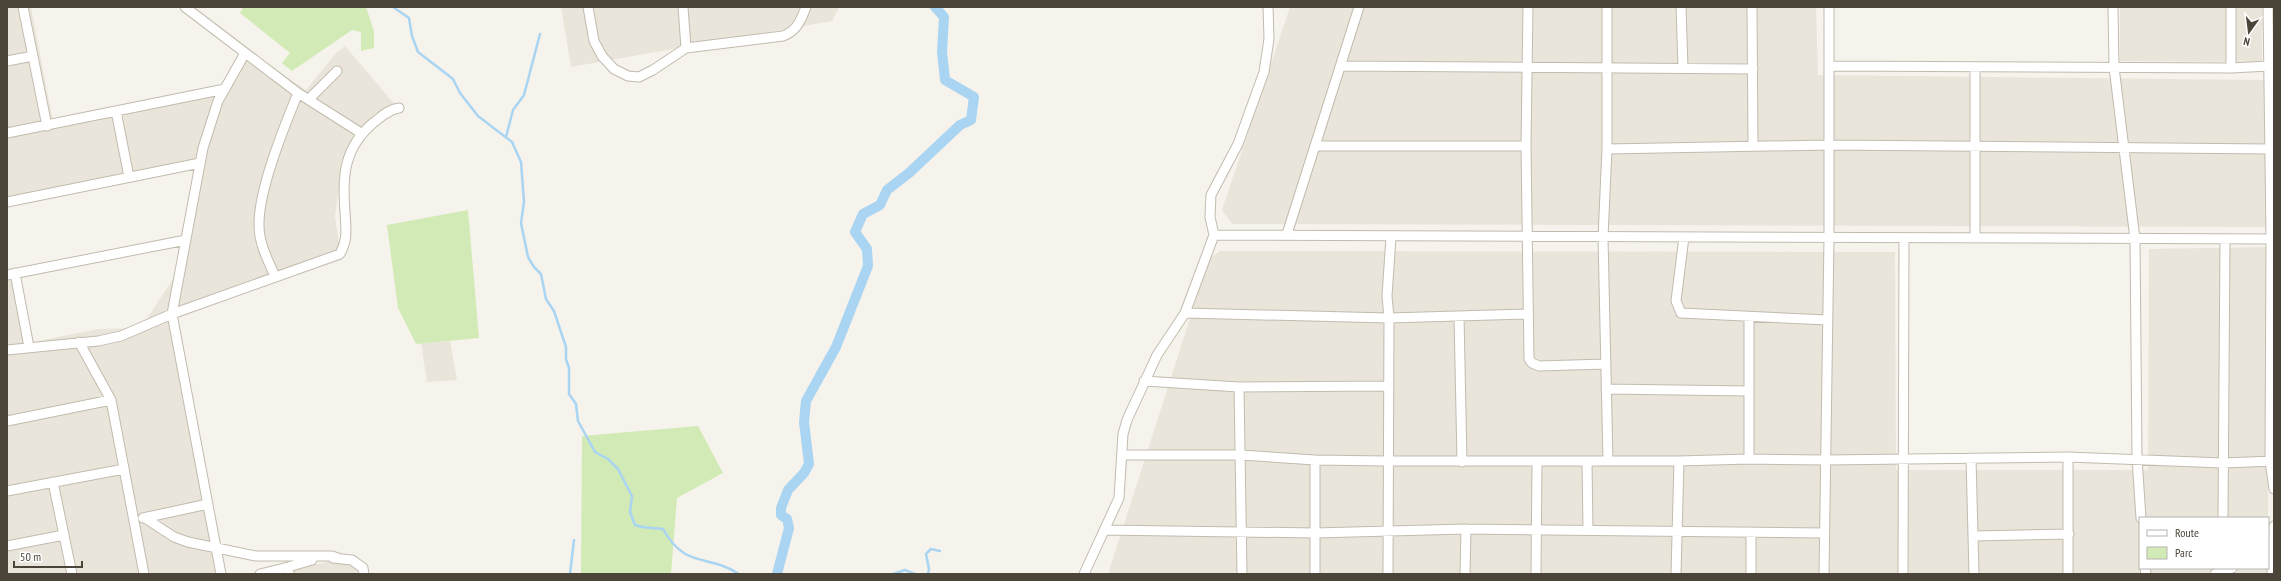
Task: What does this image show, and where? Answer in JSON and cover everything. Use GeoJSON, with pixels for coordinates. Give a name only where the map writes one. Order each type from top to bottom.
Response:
{"type":"FeatureCollection","features":[{"type":"Feature","properties":{"kind":"street"},"geometry":{"type":"LineString","coordinates":[[23,7],[47,126]]}},
{"type":"Feature","properties":{"kind":"street"},"geometry":{"type":"LineString","coordinates":[[185,7],[298,93],[361,133]]}},
{"type":"Feature","properties":{"kind":"street"},"geometry":{"type":"LineString","coordinates":[[588,7],[594,41],[602,56],[614,69],[624,74],[639,77],[653,70],[686,48],[783,36],[795,29],[806,7]]}},
{"type":"Feature","properties":{"kind":"street"},"geometry":{"type":"LineString","coordinates":[[683,7],[686,48]]}},
{"type":"Feature","properties":{"kind":"street"},"geometry":{"type":"LineString","coordinates":[[1084,574],[1119,498],[1123,455],[1123,434],[1127,420],[1144,381],[1168,336],[1185,313],[1214,235],[1210,217],[1211,195],[1238,144],[1264,72],[1269,38],[1268,7]]}},
{"type":"Feature","properties":{"kind":"street"},"geometry":{"type":"LineString","coordinates":[[1287,234],[1359,7]]}},
{"type":"Feature","properties":{"kind":"street"},"geometry":{"type":"LineString","coordinates":[[1528,7],[1526,146],[1528,237],[1527,314],[1529,359],[1532,363],[1539,366],[1606,364]]}},
{"type":"Feature","properties":{"kind":"street"},"geometry":{"type":"LineString","coordinates":[[1607,7],[1607,149],[1603,237],[1608,461]]}},
{"type":"Feature","properties":{"kind":"street"},"geometry":{"type":"LineString","coordinates":[[1681,7],[1683,68]]}},
{"type":"Feature","properties":{"kind":"street"},"geometry":{"type":"LineString","coordinates":[[1752,7],[1753,146]]}},
{"type":"Feature","properties":{"kind":"street"},"geometry":{"type":"LineString","coordinates":[[1824,574],[1829,238],[1829,7]]}},
{"type":"Feature","properties":{"kind":"street"},"geometry":{"type":"LineString","coordinates":[[2113,7],[2114,67],[2122,148],[2135,239],[2137,458],[2141,517]]}},
{"type":"Feature","properties":{"kind":"street"},"geometry":{"type":"LineString","coordinates":[[2231,7],[2231,68]]}},
{"type":"Feature","properties":{"kind":"street"},"geometry":{"type":"LineString","coordinates":[[2268,7],[2273,239],[2272,461],[2274,490]]}},
{"type":"Feature","properties":{"kind":"street"},"geometry":{"type":"LineString","coordinates":[[221,574],[172,314],[200,163],[218,101],[245,53]]}},
{"type":"Feature","properties":{"kind":"street"},"geometry":{"type":"LineString","coordinates":[[7,61],[33,56]]}},
{"type":"Feature","properties":{"kind":"street"},"geometry":{"type":"LineString","coordinates":[[1341,66],[1753,69]]}},
{"type":"Feature","properties":{"kind":"street"},"geometry":{"type":"LineString","coordinates":[[1829,66],[2231,68],[2269,66]]}},
{"type":"Feature","properties":{"kind":"street"},"geometry":{"type":"LineString","coordinates":[[1975,67],[1975,238]]}},
{"type":"Feature","properties":{"kind":"street"},"geometry":{"type":"LineString","coordinates":[[308,99],[337,71]]}},
{"type":"Feature","properties":{"kind":"street"},"geometry":{"type":"LineString","coordinates":[[7,133],[225,89]]}},
{"type":"Feature","properties":{"kind":"street"},"geometry":{"type":"LineString","coordinates":[[274,276],[265,255],[259,227],[260,212],[273,162],[298,93]]}},
{"type":"Feature","properties":{"kind":"street"},"geometry":{"type":"LineString","coordinates":[[7,350],[121,336],[172,314],[274,276],[331,259],[340,254],[346,243],[344,194],[346,164],[353,144],[361,133],[390,110],[399,108]]}},
{"type":"Feature","properties":{"kind":"street"},"geometry":{"type":"LineString","coordinates":[[116,112],[129,177]]}},
{"type":"Feature","properties":{"kind":"street"},"geometry":{"type":"LineString","coordinates":[[1607,149],[1828,145],[2270,150]]}},
{"type":"Feature","properties":{"kind":"street"},"geometry":{"type":"LineString","coordinates":[[1315,146],[1526,146]]}},
{"type":"Feature","properties":{"kind":"street"},"geometry":{"type":"LineString","coordinates":[[7,202],[200,163]]}},
{"type":"Feature","properties":{"kind":"street"},"geometry":{"type":"LineString","coordinates":[[1214,235],[1287,234],[1391,237],[2273,239]]}},
{"type":"Feature","properties":{"kind":"street"},"geometry":{"type":"LineString","coordinates":[[1388,574],[1387,462],[1389,318],[1386,296],[1391,237]]}},
{"type":"Feature","properties":{"kind":"street"},"geometry":{"type":"LineString","coordinates":[[1684,237],[1676,301],[1678,309],[1681,313],[1827,320]]}},
{"type":"Feature","properties":{"kind":"street"},"geometry":{"type":"LineString","coordinates":[[1903,574],[1904,238]]}},
{"type":"Feature","properties":{"kind":"street"},"geometry":{"type":"LineString","coordinates":[[2223,517],[2225,239]]}},
{"type":"Feature","properties":{"kind":"street"},"geometry":{"type":"LineString","coordinates":[[29,347],[11,274],[186,240]]}},
{"type":"Feature","properties":{"kind":"street"},"geometry":{"type":"LineString","coordinates":[[1185,313],[1389,318],[1527,314]]}},
{"type":"Feature","properties":{"kind":"street"},"geometry":{"type":"LineString","coordinates":[[1460,316],[1462,462]]}},
{"type":"Feature","properties":{"kind":"street"},"geometry":{"type":"LineString","coordinates":[[1748,317],[1749,459]]}},
{"type":"Feature","properties":{"kind":"street"},"geometry":{"type":"LineString","coordinates":[[79,342],[111,400],[144,574]]}},
{"type":"Feature","properties":{"kind":"street"},"geometry":{"type":"LineString","coordinates":[[1144,381],[1239,387],[1389,386]]}},
{"type":"Feature","properties":{"kind":"street"},"geometry":{"type":"LineString","coordinates":[[1239,387],[1242,574]]}},
{"type":"Feature","properties":{"kind":"street"},"geometry":{"type":"LineString","coordinates":[[1606,389],[1748,391]]}},
{"type":"Feature","properties":{"kind":"street"},"geometry":{"type":"LineString","coordinates":[[7,421],[111,400]]}},
{"type":"Feature","properties":{"kind":"street"},"geometry":{"type":"LineString","coordinates":[[1123,455],[1241,455],[1315,460],[1387,462],[1587,462],[1749,459],[1825,460],[2068,456],[2223,463],[2272,461]]}},
{"type":"Feature","properties":{"kind":"street"},"geometry":{"type":"LineString","coordinates":[[2068,456],[2068,574]]}},
{"type":"Feature","properties":{"kind":"street"},"geometry":{"type":"LineString","coordinates":[[1971,458],[1974,574]]}},
{"type":"Feature","properties":{"kind":"street"},"geometry":{"type":"LineString","coordinates":[[1315,460],[1315,574]]}},
{"type":"Feature","properties":{"kind":"street"},"geometry":{"type":"LineString","coordinates":[[1676,574],[1679,531],[1679,461]]}},
{"type":"Feature","properties":{"kind":"street"},"geometry":{"type":"LineString","coordinates":[[1536,574],[1537,462]]}},
{"type":"Feature","properties":{"kind":"street"},"geometry":{"type":"LineString","coordinates":[[1587,462],[1588,530]]}},
{"type":"Feature","properties":{"kind":"street"},"geometry":{"type":"LineString","coordinates":[[7,491],[124,469]]}},
{"type":"Feature","properties":{"kind":"street"},"geometry":{"type":"LineString","coordinates":[[53,482],[72,574]]}},
{"type":"Feature","properties":{"kind":"street"},"geometry":{"type":"LineString","coordinates":[[134,521],[208,504]]}},
{"type":"Feature","properties":{"kind":"street"},"geometry":{"type":"LineString","coordinates":[[145,518],[174,537],[216,548],[256,556],[332,556],[355,562],[363,568],[364,574]]}},
{"type":"Feature","properties":{"kind":"street"},"geometry":{"type":"LineString","coordinates":[[2272,574],[2271,554],[2274,526]]}},
{"type":"Feature","properties":{"kind":"street"},"geometry":{"type":"LineString","coordinates":[[1104,530],[1315,534],[1466,529],[1824,533]]}},
{"type":"Feature","properties":{"kind":"street"},"geometry":{"type":"LineString","coordinates":[[1465,574],[1466,529]]}},
{"type":"Feature","properties":{"kind":"street"},"geometry":{"type":"LineString","coordinates":[[1751,532],[1751,574]]}},
{"type":"Feature","properties":{"kind":"street"},"geometry":{"type":"LineString","coordinates":[[1973,536],[2069,534]]}},
{"type":"Feature","properties":{"kind":"street"},"geometry":{"type":"LineString","coordinates":[[7,546],[64,535]]}},
{"type":"Feature","properties":{"kind":"street"},"geometry":{"type":"LineString","coordinates":[[260,574],[289,571],[318,559],[338,558]]}},
{"type":"Feature","properties":{"kind":"shaded area"},"geometry":{"type":"Polygon","coordinates":[[[7,7],[31,7],[53,122],[226,88],[248,51],[306,90],[335,54],[345,46],[396,106],[382,117],[358,145],[345,167],[338,192],[335,217],[340,250],[172,315],[222,574],[7,574],[7,276],[14,275],[29,343],[98,329],[141,328],[188,256],[201,163],[7,202],[7,7]]]}},
{"type":"Feature","properties":{"kind":"shaded area"},"geometry":{"type":"Polygon","coordinates":[[[561,7],[839,7],[832,21],[571,67],[561,7]]]}},
{"type":"Feature","properties":{"kind":"shaded area"},"geometry":{"type":"Polygon","coordinates":[[[1290,7],[1816,7],[1818,75],[2264,80],[2266,227],[1232,224],[1222,210],[1290,7]]]}},
{"type":"Feature","properties":{"kind":"shaded area"},"geometry":{"type":"Polygon","coordinates":[[[2120,7],[2262,7],[2262,62],[2120,61],[2120,7]]]}},
{"type":"Feature","properties":{"kind":"shaded area"},"geometry":{"type":"Polygon","coordinates":[[[2268,247],[2268,517],[2139,517],[2139,569],[2268,569],[2268,574],[1108,574],[1209,259],[1220,251],[1895,252],[1896,470],[2148,470],[2149,249],[2268,247]]]}},
{"type":"Feature","properties":{"kind":"shaded area"},"geometry":{"type":"Polygon","coordinates":[[[450,341],[457,380],[427,382],[421,343],[450,341]]]}},
{"type":"Feature","properties":{"kind":"shaded area"},"geometry":{"type":"Polygon","coordinates":[[[358,556],[362,574],[267,574],[358,556]]]}},
{"type":"Feature","properties":{"kind":"green space"},"geometry":{"type":"Polygon","coordinates":[[[243,7],[366,7],[374,31],[374,48],[361,51],[361,32],[352,30],[292,71],[282,63],[290,53],[240,13],[243,7]]]}},
{"type":"Feature","properties":{"kind":"green space"},"geometry":{"type":"Polygon","coordinates":[[[468,210],[479,338],[416,344],[398,308],[387,225],[468,210]]]}},
{"type":"Feature","properties":{"kind":"green space"},"geometry":{"type":"Polygon","coordinates":[[[698,426],[723,473],[677,498],[671,574],[581,574],[582,436],[698,426]]]}},
{"type":"Feature","properties":{"kind":"waterway"},"geometry":{"type":"LineString","coordinates":[[393,7],[409,18],[412,36],[418,52],[453,79],[460,93],[478,116],[512,142],[521,162],[524,202],[521,223],[528,257],[534,267],[541,274],[546,299],[554,311],[566,347],[566,359],[569,368],[569,394],[576,404],[578,421],[595,452],[608,459],[618,469],[632,496],[630,512],[635,525],[663,529],[672,542],[689,556],[717,564],[739,574]]}},
{"type":"Feature","properties":{"kind":"waterway"},"geometry":{"type":"LineString","coordinates":[[777,574],[789,528],[787,519],[781,515],[781,508],[788,490],[804,473],[809,464],[804,422],[806,401],[836,347],[868,266],[867,249],[855,232],[863,214],[880,205],[887,190],[909,173],[960,125],[971,120],[974,97],[945,80],[942,52],[944,17],[935,7]]}},
{"type":"Feature","properties":{"kind":"waterway"},"geometry":{"type":"LineString","coordinates":[[506,137],[513,110],[524,95],[540,34]]}},
{"type":"Feature","properties":{"kind":"waterway"},"geometry":{"type":"LineString","coordinates":[[570,574],[574,540]]}},
{"type":"Feature","properties":{"kind":"waterway"},"geometry":{"type":"LineString","coordinates":[[928,574],[929,569],[926,554],[931,549],[940,551]]}},
{"type":"Feature","properties":{"kind":"waterway"},"geometry":{"type":"LineString","coordinates":[[893,574],[905,570],[915,574]]}}]}
